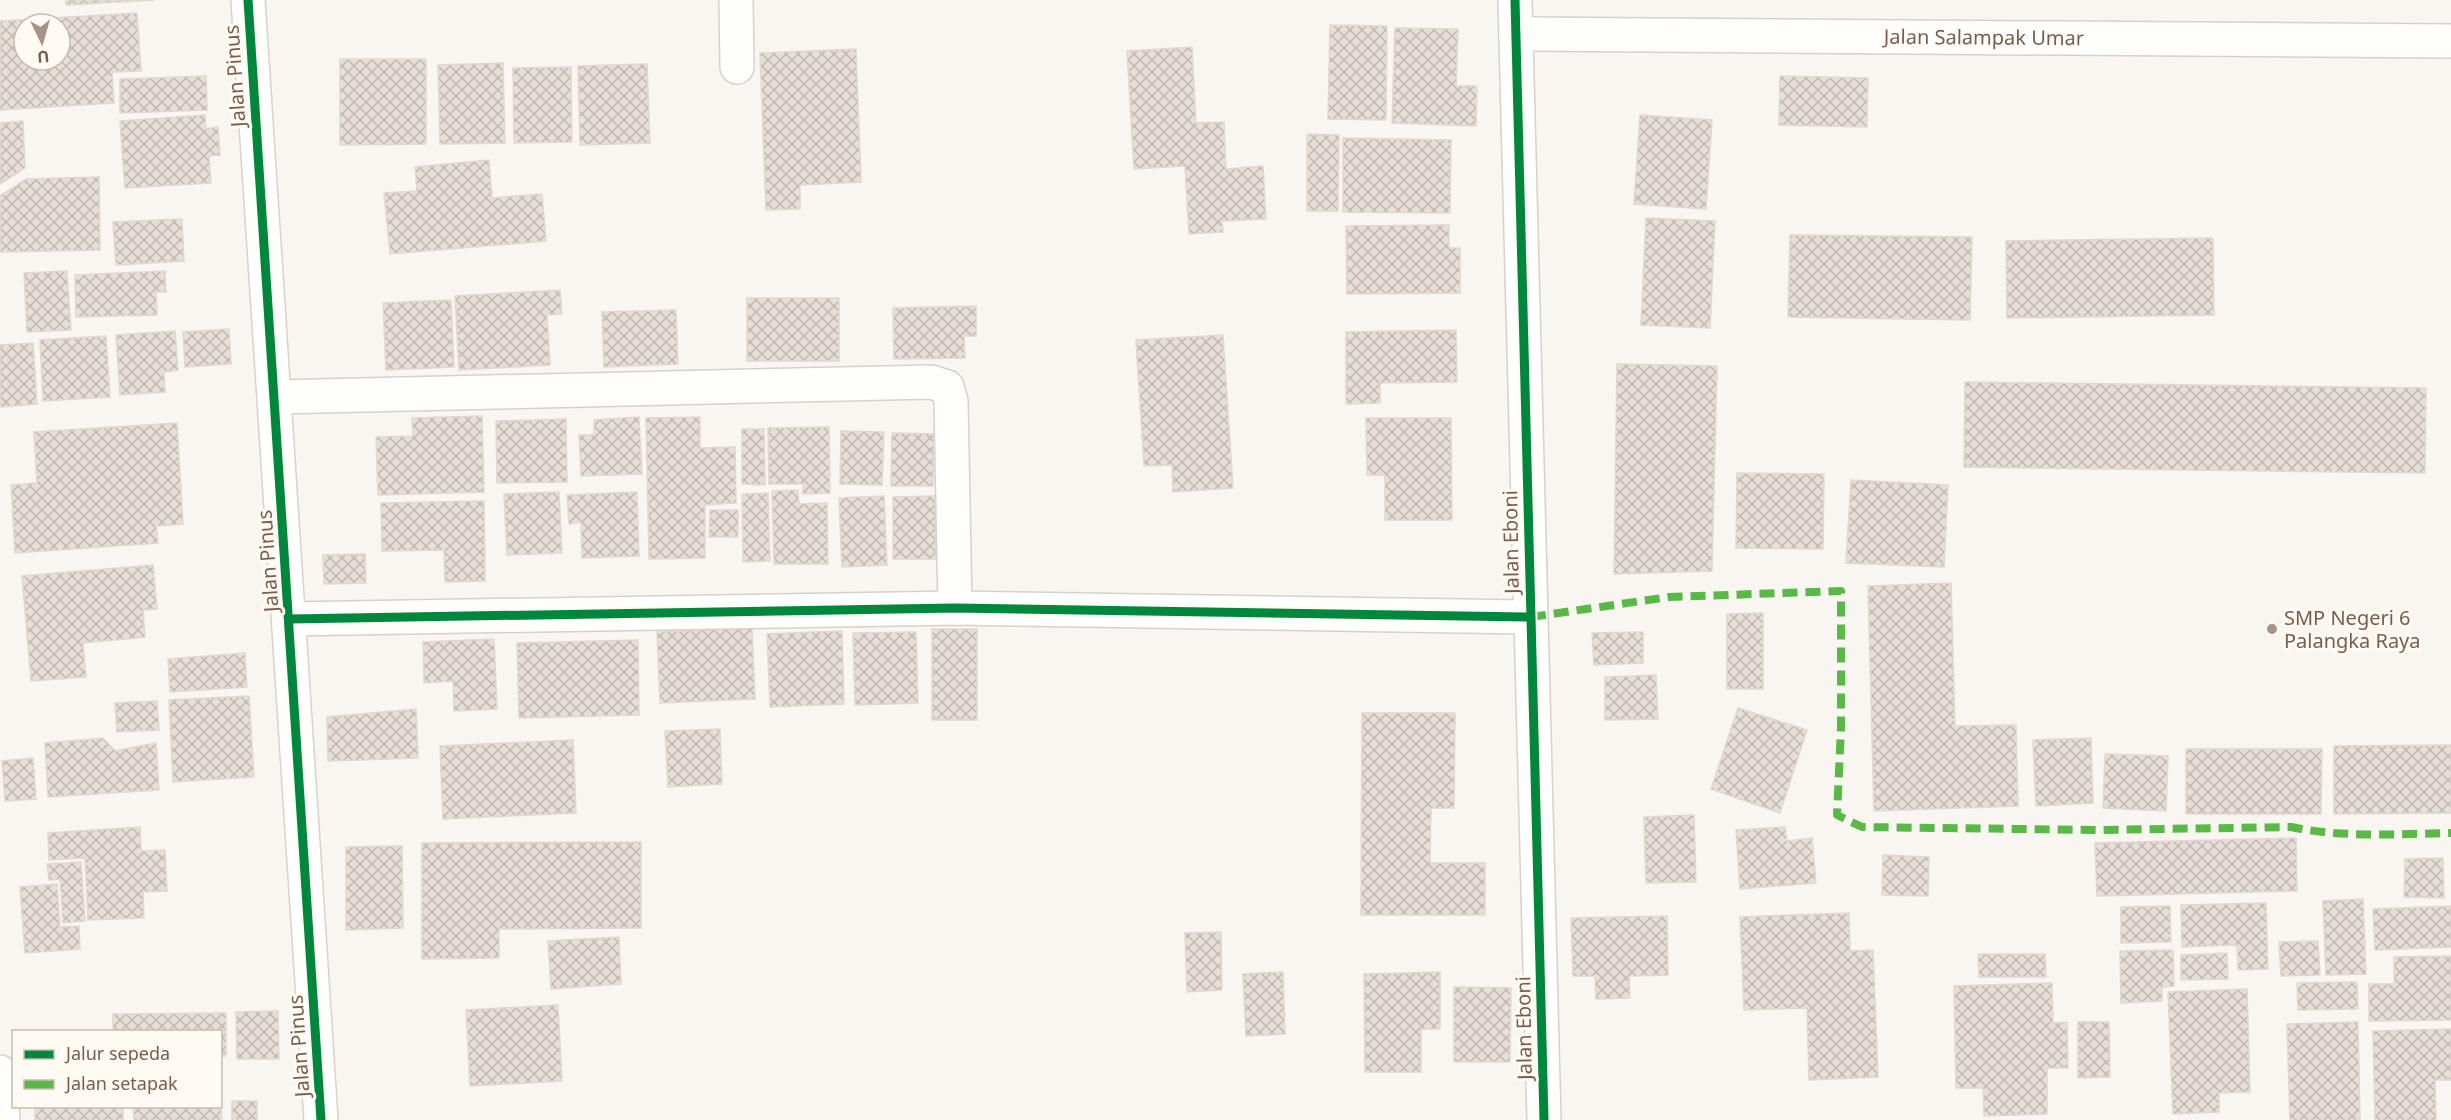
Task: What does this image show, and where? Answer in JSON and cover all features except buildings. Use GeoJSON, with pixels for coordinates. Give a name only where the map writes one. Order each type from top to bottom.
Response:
{"type":"FeatureCollection","features":[{"type":"Feature","properties":{"kind":"street","name":"Jalan Pinus"},"geometry":{"type":"LineString","coordinates":[[248,0],[321,1120]]}},
{"type":"Feature","properties":{"kind":"street"},"geometry":{"type":"LineString","coordinates":[[736,0],[737,67]]}},
{"type":"Feature","properties":{"kind":"street","name":"Jalan Eboni"},"geometry":{"type":"LineString","coordinates":[[1515,0],[1544,1120]]}},
{"type":"Feature","properties":{"kind":"street","name":"Jalan Salampak Umar"},"geometry":{"type":"LineString","coordinates":[[1516,34],[2451,41]]}},
{"type":"Feature","properties":{"kind":"street"},"geometry":{"type":"LineString","coordinates":[[274,398],[931,382],[947,387],[951,401],[955,608]]}},
{"type":"Feature","properties":{"kind":"street"},"geometry":{"type":"LineString","coordinates":[[290,619],[955,608],[1531,618]]}},
{"type":"Feature","properties":{"kind":"street"},"geometry":{"type":"LineString","coordinates":[[0,1072],[3,1120]]}},
{"type":"Feature","properties":{"kind":"marked path"},"geometry":{"type":"LineString","coordinates":[[1531,617],[1669,597],[1841,591],[1841,728],[1837,815],[1862,827],[2099,830],[2291,827],[2351,834],[2451,833]]}},
{"type":"Feature","properties":{"kind":"cycle path"},"geometry":{"type":"LineString","coordinates":[[248,0],[321,1120]]}},
{"type":"Feature","properties":{"kind":"cycle path"},"geometry":{"type":"LineString","coordinates":[[1515,0],[1544,1120]]}},
{"type":"Feature","properties":{"kind":"cycle path"},"geometry":{"type":"LineString","coordinates":[[290,619],[955,608],[1531,617]]}},
{"type":"Feature","properties":{"kind":"place","name":"SMP Negeri 6 Palangka Raya"},"geometry":{"type":"Point","coordinates":[2272,629]}}]}
